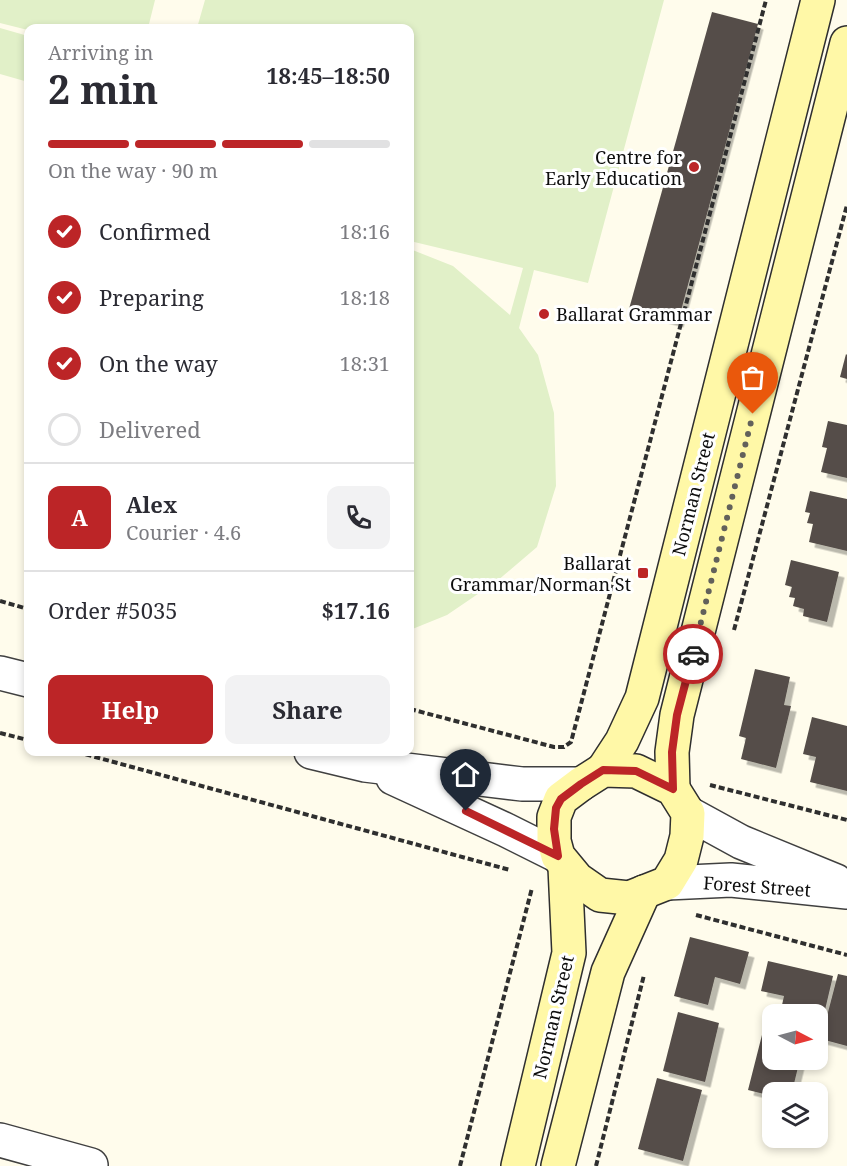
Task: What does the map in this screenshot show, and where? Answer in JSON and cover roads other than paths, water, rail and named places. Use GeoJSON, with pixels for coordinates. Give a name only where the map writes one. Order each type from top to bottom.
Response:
{"type":"FeatureCollection","features":[{"type":"Feature","properties":{"kind":"main road","name":"Norman Street"},"geometry":{"type":"LineString","coordinates":[[592,777],[622,741],[642,698],[818,0]]}},
{"type":"Feature","properties":{"kind":"main road"},"geometry":{"type":"LineString","coordinates":[[558,1166],[608,972],[656,888],[681,860],[687,836],[688,795],[672,752],[677,715],[847,43]]}},
{"type":"Feature","properties":{"kind":"main road"},"geometry":{"type":"LineString","coordinates":[[656,888],[629,898],[600,895],[577,879],[553,867],[556,808],[561,799],[592,777],[636,771],[688,795]]}},
{"type":"Feature","properties":{"kind":"main road","name":"Norman Street"},"geometry":{"type":"LineString","coordinates":[[518,1166],[569,953],[553,867]]}},
{"type":"Feature","properties":{"kind":"street"},"geometry":{"type":"LineString","coordinates":[[0,673],[24,679]]}},
{"type":"Feature","properties":{"kind":"street"},"geometry":{"type":"LineString","coordinates":[[328,756],[365,765],[522,784],[592,777]]}},
{"type":"Feature","properties":{"kind":"street"},"geometry":{"type":"LineString","coordinates":[[365,765],[506,830],[553,867]]}},
{"type":"Feature","properties":{"kind":"street","name":"Forest Street"},"geometry":{"type":"LineString","coordinates":[[688,795],[741,842],[847,886]]}},
{"type":"Feature","properties":{"kind":"street","name":"Forest Street"},"geometry":{"type":"LineString","coordinates":[[656,888],[731,880],[847,892]]}},
{"type":"Feature","properties":{"kind":"street"},"geometry":{"type":"LineString","coordinates":[[0,1140],[91,1165]]}},
{"type":"Feature","properties":{"kind":"place","name":"Centre for Early Education"},"geometry":{"type":"Point","coordinates":[694,167]}},
{"type":"Feature","properties":{"kind":"place","name":"Ballarat Grammar"},"geometry":{"type":"Point","coordinates":[544,314]}},
{"type":"Feature","properties":{"kind":"place","name":"Ballarat Grammar/Norman St"},"geometry":{"type":"Point","coordinates":[643,573]}}]}
